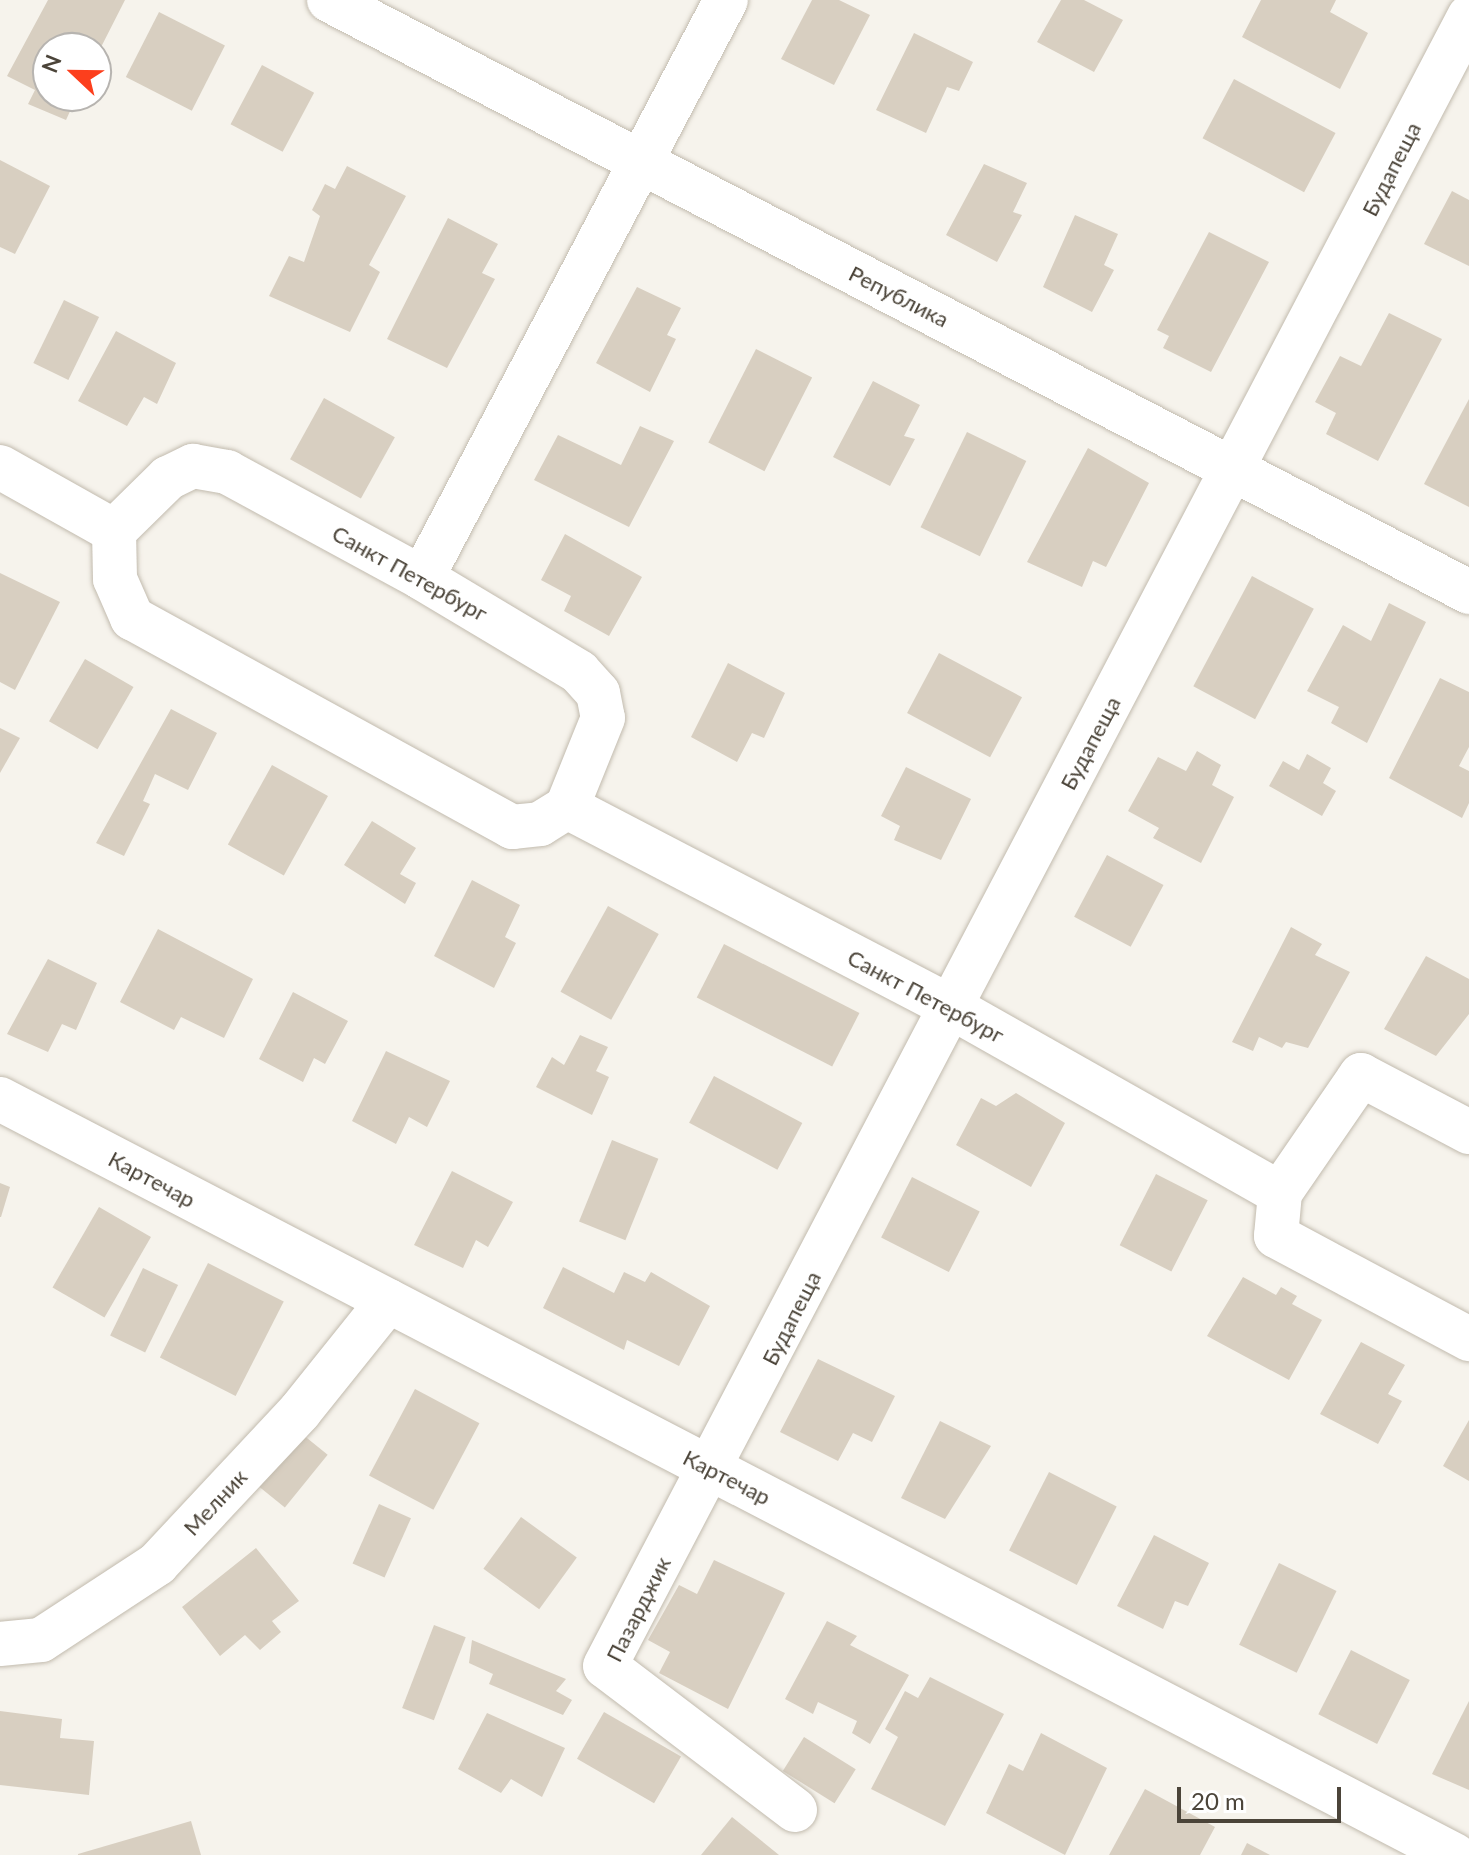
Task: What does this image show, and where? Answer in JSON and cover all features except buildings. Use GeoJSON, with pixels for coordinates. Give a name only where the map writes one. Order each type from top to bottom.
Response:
{"type":"FeatureCollection","features":[{"type":"Feature","properties":{"kind":"street","name":"Република"},"geometry":{"type":"LineString","coordinates":[[329,0],[1469,592]]}},
{"type":"Feature","properties":{"kind":"street"},"geometry":{"type":"LineString","coordinates":[[422,578],[726,0]]}},
{"type":"Feature","properties":{"kind":"street","name":"Будапеща"},"geometry":{"type":"LineString","coordinates":[[713,1470],[949,1006],[1235,471],[1469,17]]}},
{"type":"Feature","properties":{"kind":"street","name":"Санкт Петербург"},"geometry":{"type":"LineString","coordinates":[[114,531],[168,478],[193,466],[227,472],[422,578],[579,672],[598,693],[603,718],[567,807],[949,1006],[1280,1193]]}},
{"type":"Feature","properties":{"kind":"street"},"geometry":{"type":"LineString","coordinates":[[0,467],[114,531],[115,579],[132,618],[512,827],[540,824],[567,807]]}},
{"type":"Feature","properties":{"kind":"street"},"geometry":{"type":"LineString","coordinates":[[1469,1132],[1361,1075],[1280,1193],[1276,1236],[1469,1339]]}},
{"type":"Feature","properties":{"kind":"street","name":"Картечар"},"geometry":{"type":"LineString","coordinates":[[0,1099],[1454,1855]]}},
{"type":"Feature","properties":{"kind":"street","name":"Мелник"},"geometry":{"type":"LineString","coordinates":[[0,1644],[41,1640],[157,1564],[300,1411],[388,1301]]}},
{"type":"Feature","properties":{"kind":"street","name":"Пазарджик"},"geometry":{"type":"LineString","coordinates":[[713,1470],[605,1666],[795,1810]]}}]}
